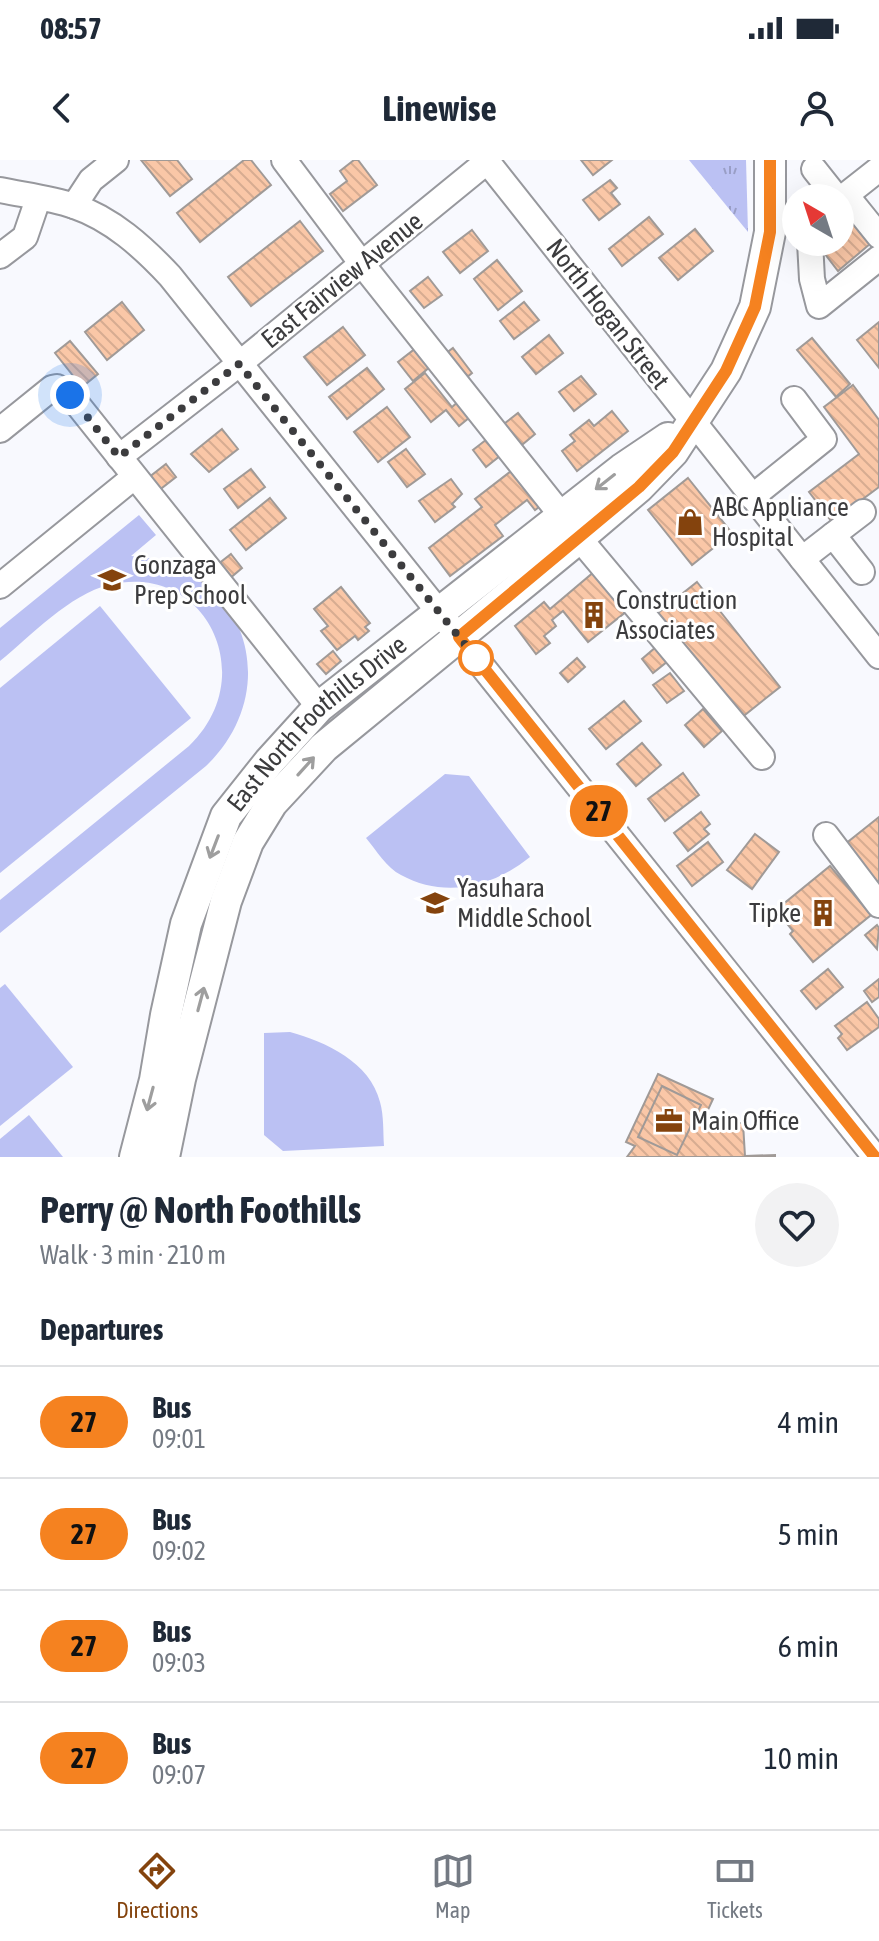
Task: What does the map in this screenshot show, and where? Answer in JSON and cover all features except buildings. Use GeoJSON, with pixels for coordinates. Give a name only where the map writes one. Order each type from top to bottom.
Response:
{"type":"FeatureCollection","features":[{"type":"Feature","properties":{"kind":"main road","name":"East North Foothills Drive"},"geometry":{"type":"LineString","coordinates":[[164,1157],[180,1079],[226,901],[248,842],[272,803],[324,747],[459,637],[571,527],[622,469],[692,422],[726,371],[755,307],[770,232],[770,160]]}},
{"type":"Feature","properties":{"kind":"main road","name":"East North Foothills Drive"},"geometry":{"type":"LineString","coordinates":[[135,1157],[155,1080],[186,924],[226,816],[319,707],[439,612],[571,527]]}},
{"type":"Feature","properties":{"kind":"street"},"geometry":{"type":"LineString","coordinates":[[74,206],[91,180],[116,160]]}},
{"type":"Feature","properties":{"kind":"street"},"geometry":{"type":"LineString","coordinates":[[284,160],[362,264],[571,527],[762,757]]}},
{"type":"Feature","properties":{"kind":"street","name":"East Fairview Avenue"},"geometry":{"type":"LineString","coordinates":[[119,457],[239,364],[487,160]]}},
{"type":"Feature","properties":{"kind":"street","name":"North Hogan Street"},"geometry":{"type":"LineString","coordinates":[[487,160],[879,656]]}},
{"type":"Feature","properties":{"kind":"street"},"geometry":{"type":"LineString","coordinates":[[814,169],[828,184]]}},
{"type":"Feature","properties":{"kind":"street"},"geometry":{"type":"LineString","coordinates":[[854,188],[879,169]]}},
{"type":"Feature","properties":{"kind":"street"},"geometry":{"type":"LineString","coordinates":[[0,190],[74,206],[112,224],[148,252],[874,1148]]}},
{"type":"Feature","properties":{"kind":"street"},"geometry":{"type":"LineString","coordinates":[[0,256],[25,237],[38,199]]}},
{"type":"Feature","properties":{"kind":"street"},"geometry":{"type":"LineString","coordinates":[[854,211],[879,236]]}},
{"type":"Feature","properties":{"kind":"street"},"geometry":{"type":"LineString","coordinates":[[811,256],[812,279],[819,306],[879,258]]}},
{"type":"Feature","properties":{"kind":"street"},"geometry":{"type":"LineString","coordinates":[[0,430],[52,388],[57,387],[70,395],[319,707]]}},
{"type":"Feature","properties":{"kind":"street"},"geometry":{"type":"LineString","coordinates":[[752,497],[824,439],[794,399]]}},
{"type":"Feature","properties":{"kind":"street"},"geometry":{"type":"LineString","coordinates":[[0,586],[134,477]]}},
{"type":"Feature","properties":{"kind":"street"},"geometry":{"type":"LineString","coordinates":[[802,559],[863,512]]}},
{"type":"Feature","properties":{"kind":"street"},"geometry":{"type":"LineString","coordinates":[[833,535],[862,572]]}},
{"type":"Feature","properties":{"kind":"street"},"geometry":{"type":"LineString","coordinates":[[826,835],[879,905]]}},
{"type":"Feature","properties":{"kind":"green space"},"geometry":{"type":"Polygon","coordinates":[[[689,160],[746,160],[748,232],[689,160]]]}},
{"type":"Feature","properties":{"kind":"green space"},"geometry":{"type":"Polygon","coordinates":[[[139,515],[156,535],[131,556],[170,564],[202,581],[226,605],[242,634],[248,667],[244,701],[231,735],[206,766],[0,933],[0,900],[189,746],[210,718],[221,688],[221,658],[212,630],[196,607],[172,590],[143,582],[109,585],[80,597],[0,661],[0,628],[139,515]]]}},
{"type":"Feature","properties":{"kind":"green space"},"geometry":{"type":"Polygon","coordinates":[[[100,606],[191,718],[0,873],[0,688],[100,606]]]}},
{"type":"Feature","properties":{"kind":"green space"},"geometry":{"type":"Polygon","coordinates":[[[445,774],[469,776],[530,857],[485,882],[451,888],[418,882],[391,868],[366,838],[445,774]]]}},
{"type":"Feature","properties":{"kind":"green space"},"geometry":{"type":"Polygon","coordinates":[[[5,984],[73,1067],[0,1126],[0,988],[5,984]]]}},
{"type":"Feature","properties":{"kind":"green space"},"geometry":{"type":"Polygon","coordinates":[[[290,1032],[332,1048],[367,1076],[380,1102],[384,1146],[283,1151],[264,1135],[264,1033],[290,1032]]]}},
{"type":"Feature","properties":{"kind":"green space"},"geometry":{"type":"Polygon","coordinates":[[[29,1115],[63,1157],[0,1157],[0,1139],[29,1115]]]}},
{"type":"Feature","properties":{"kind":"bus line","name":"27"},"geometry":{"type":"LineString","coordinates":[[770,160],[770,232],[755,307],[726,371],[673,452],[639,487],[459,637],[875,1157]]}},
{"type":"Feature","properties":{"kind":"place","name":"ABC Appliance Hospital"},"geometry":{"type":"Point","coordinates":[690,522]}},
{"type":"Feature","properties":{"kind":"place","name":"Gonzaga Prep School"},"geometry":{"type":"Point","coordinates":[112,580]}},
{"type":"Feature","properties":{"kind":"place","name":"Construction Associates"},"geometry":{"type":"Point","coordinates":[594,615]}},
{"type":"Feature","properties":{"kind":"place","name":"Yasuhara Middle School"},"geometry":{"type":"Point","coordinates":[435,903]}},
{"type":"Feature","properties":{"kind":"place","name":"Tipke"},"geometry":{"type":"Point","coordinates":[823,913]}},
{"type":"Feature","properties":{"kind":"place","name":"Main Office"},"geometry":{"type":"Point","coordinates":[669,1121]}},
{"type":"Feature","properties":{"kind":"route"},"geometry":{"type":"LineString","coordinates":[[70,395],[119,457],[239,364],[476,658]]}}]}
